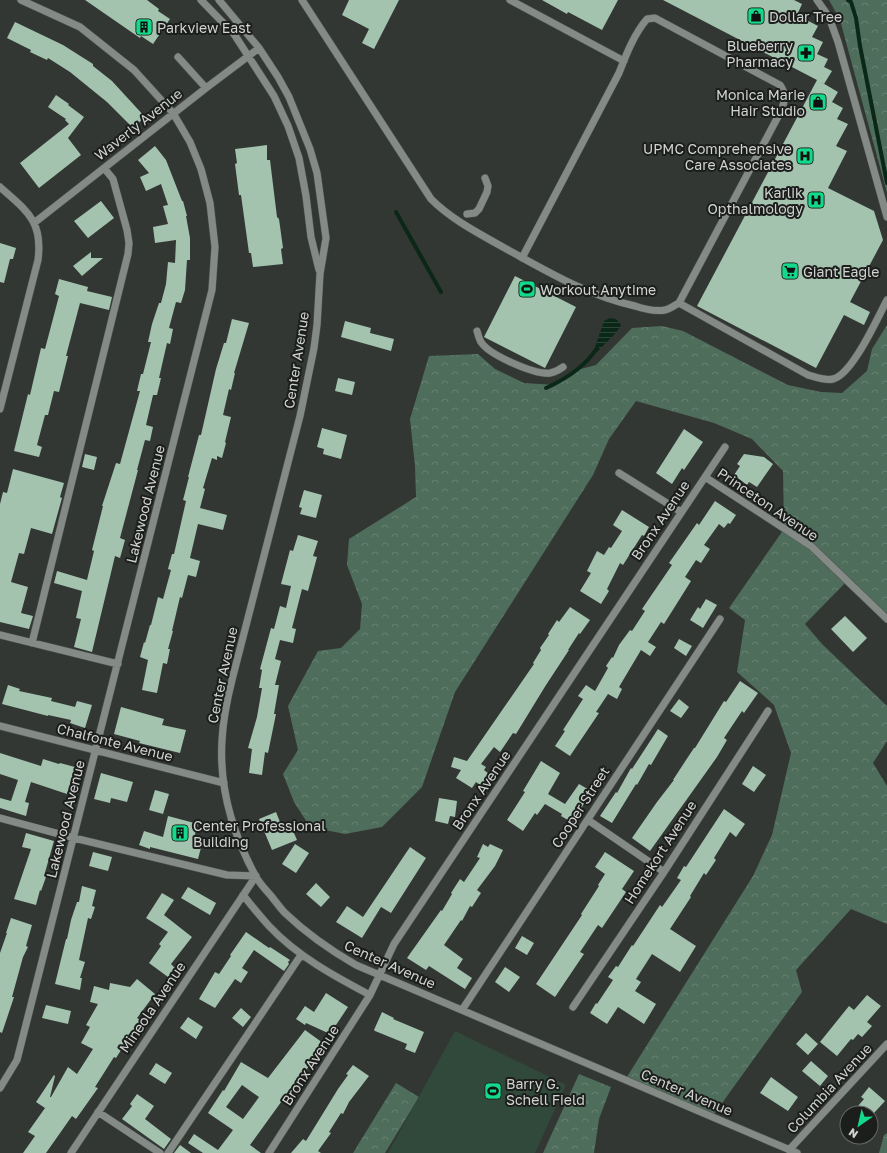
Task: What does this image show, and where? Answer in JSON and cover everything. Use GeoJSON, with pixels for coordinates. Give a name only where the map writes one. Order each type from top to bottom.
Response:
{"type":"FeatureCollection","features":[{"type":"Feature","properties":{"kind":"street","name":"Lakewood Avenue"},"geometry":{"type":"LineString","coordinates":[[0,1088],[17,1060],[74,838],[212,290],[215,246],[210,203],[201,169],[190,142],[173,113],[134,70],[80,27],[20,0]]}},
{"type":"Feature","properties":{"kind":"street","name":"Center Avenue"},"geometry":{"type":"LineString","coordinates":[[201,0],[234,34],[249,55],[274,96],[288,126],[299,158],[306,196],[311,237],[320,274]]}},
{"type":"Feature","properties":{"kind":"street","name":"Center Avenue"},"geometry":{"type":"LineString","coordinates":[[219,0],[259,48],[278,76],[289,97],[308,143],[317,173],[326,238],[320,274],[317,325],[300,416],[225,712],[222,741],[224,783],[227,800],[235,829],[256,876],[284,912],[311,937],[356,965],[797,1153]]}},
{"type":"Feature","properties":{"kind":"street"},"geometry":{"type":"LineString","coordinates":[[302,0],[430,199],[440,208],[462,224],[522,258],[578,288],[624,304],[651,310],[666,310],[679,303],[782,109],[785,99],[784,91],[780,84],[655,18],[647,19],[642,25],[619,74],[522,258]]}},
{"type":"Feature","properties":{"kind":"street"},"geometry":{"type":"LineString","coordinates":[[510,0],[624,61]]}},
{"type":"Feature","properties":{"kind":"street"},"geometry":{"type":"LineString","coordinates":[[817,0],[829,17],[838,42],[887,217]]}},
{"type":"Feature","properties":{"kind":"street","name":"Waverly Avenue"},"geometry":{"type":"LineString","coordinates":[[34,223],[173,113],[259,48]]}},
{"type":"Feature","properties":{"kind":"street"},"geometry":{"type":"LineString","coordinates":[[178,57],[206,88]]}},
{"type":"Feature","properties":{"kind":"street"},"geometry":{"type":"LineString","coordinates":[[32,644],[128,254],[129,243],[127,230],[112,179],[104,168]]}},
{"type":"Feature","properties":{"kind":"street"},"geometry":{"type":"LineString","coordinates":[[466,214],[475,213],[479,209],[488,192],[488,186],[485,178]]}},
{"type":"Feature","properties":{"kind":"street"},"geometry":{"type":"LineString","coordinates":[[0,187],[20,205],[34,223],[39,234],[40,247],[0,409]]}},
{"type":"Feature","properties":{"kind":"street"},"geometry":{"type":"LineString","coordinates":[[679,303],[808,375],[821,379],[832,380],[840,376],[852,364],[887,300]]}},
{"type":"Feature","properties":{"kind":"street"},"geometry":{"type":"LineString","coordinates":[[477,331],[480,342],[504,360],[527,369],[548,373],[557,371],[563,367]]}},
{"type":"Feature","properties":{"kind":"street","name":"Bronx Avenue"},"geometry":{"type":"LineString","coordinates":[[269,1153],[370,995],[394,944],[724,447]]}},
{"type":"Feature","properties":{"kind":"street"},"geometry":{"type":"LineString","coordinates":[[619,473],[681,512]]}},
{"type":"Feature","properties":{"kind":"street","name":"Princeton Avenue"},"geometry":{"type":"LineString","coordinates":[[704,477],[811,546],[887,619]]}},
{"type":"Feature","properties":{"kind":"street","name":"Cooper Street"},"geometry":{"type":"LineString","coordinates":[[462,1010],[720,619]]}},
{"type":"Feature","properties":{"kind":"street"},"geometry":{"type":"LineString","coordinates":[[0,635],[118,664]]}},
{"type":"Feature","properties":{"kind":"street","name":"Homekort Avenue"},"geometry":{"type":"LineString","coordinates":[[573,1007],[664,872],[768,711]]}},
{"type":"Feature","properties":{"kind":"street","name":"Chalfonte Avenue"},"geometry":{"type":"LineString","coordinates":[[0,726],[224,783]]}},
{"type":"Feature","properties":{"kind":"street"},"geometry":{"type":"LineString","coordinates":[[0,818],[74,838],[227,875],[256,876]]}},
{"type":"Feature","properties":{"kind":"street"},"geometry":{"type":"LineString","coordinates":[[588,820],[664,872]]}},
{"type":"Feature","properties":{"kind":"street","name":"Mineola Avenue"},"geometry":{"type":"LineString","coordinates":[[71,1153],[256,876]]}},
{"type":"Feature","properties":{"kind":"street"},"geometry":{"type":"LineString","coordinates":[[243,895],[269,926],[301,955],[331,975],[370,995]]}},
{"type":"Feature","properties":{"kind":"street"},"geometry":{"type":"LineString","coordinates":[[168,1153],[301,955]]}},
{"type":"Feature","properties":{"kind":"street","name":"Columbia Avenue"},"geometry":{"type":"LineString","coordinates":[[790,1150],[887,1044]]}},
{"type":"Feature","properties":{"kind":"street"},"geometry":{"type":"LineString","coordinates":[[98,1112],[160,1153]]}},
{"type":"Feature","properties":{"kind":"green space"},"geometry":{"type":"Polygon","coordinates":[[[829,0],[887,0],[887,193],[840,20],[829,0]]]}},
{"type":"Feature","properties":{"kind":"green space"},"geometry":{"type":"Polygon","coordinates":[[[887,325],[887,619],[847,581],[805,624],[822,644],[887,706],[887,741],[873,763],[887,786],[887,924],[851,909],[796,970],[802,992],[712,1117],[625,1080],[753,876],[772,835],[791,753],[774,705],[737,672],[745,620],[729,608],[784,529],[783,471],[752,439],[714,423],[636,401],[609,439],[593,475],[455,692],[422,787],[382,827],[345,834],[310,827],[294,802],[283,774],[298,750],[288,706],[318,651],[341,648],[360,629],[362,604],[347,565],[349,539],[416,497],[415,466],[410,419],[429,356],[478,354],[495,369],[524,383],[555,385],[573,371],[596,365],[632,328],[662,326],[683,331],[788,385],[821,392],[842,393],[867,371],[872,349],[887,325]]]}},
{"type":"Feature","properties":{"kind":"green space"},"geometry":{"type":"Polygon","coordinates":[[[579,1074],[611,1087],[599,1119],[594,1153],[543,1153],[579,1074]]]}},
{"type":"Feature","properties":{"kind":"green space"},"geometry":{"type":"Polygon","coordinates":[[[396,1083],[419,1097],[385,1153],[353,1153],[396,1083]]]}},
{"type":"Feature","properties":{"kind":"green space"},"geometry":{"type":"Polygon","coordinates":[[[887,1133],[887,1153],[879,1153],[884,1135],[887,1133]]]}},
{"type":"Feature","properties":{"kind":"shaded area"},"geometry":{"type":"Polygon","coordinates":[[[610,318],[616,319],[621,325],[613,336],[596,353],[594,350],[604,321],[610,318]]]}},
{"type":"Feature","properties":{"kind":"shaded area","name":"Barry G. Schell Field"},"geometry":{"type":"Polygon","coordinates":[[[455,1031],[566,1085],[535,1153],[388,1153],[455,1031]]]}},
{"type":"Feature","properties":{"kind":"building","name":"Parkview East"},"geometry":{"type":"Polygon","coordinates":[[[85,0],[147,0],[159,9],[158,11],[170,19],[153,44],[141,36],[140,38],[85,0]]]}},
{"type":"Feature","properties":{"kind":"building"},"geometry":{"type":"Polygon","coordinates":[[[349,0],[399,0],[374,49],[362,43],[369,29],[342,15],[349,0]]]}},
{"type":"Feature","properties":{"kind":"building"},"geometry":{"type":"Polygon","coordinates":[[[542,0],[618,0],[602,30],[568,12],[567,14],[542,0]]]}},
{"type":"Feature","properties":{"kind":"building"},"geometry":{"type":"Polygon","coordinates":[[[663,0],[794,0],[802,4],[797,15],[818,26],[812,37],[823,42],[817,54],[828,59],[824,67],[832,71],[824,84],[838,92],[832,102],[843,108],[837,119],[848,124],[836,146],[847,151],[828,188],[874,211],[883,240],[850,302],[870,312],[864,325],[844,315],[816,368],[697,306],[817,80],[663,0]]]}},
{"type":"Feature","properties":{"kind":"building"},"geometry":{"type":"Polygon","coordinates":[[[15,22],[63,45],[93,64],[93,66],[112,81],[145,117],[133,128],[107,102],[70,72],[48,58],[47,60],[30,52],[31,50],[7,38],[15,22]]]}},
{"type":"Feature","properties":{"kind":"building"},"geometry":{"type":"Polygon","coordinates":[[[56,95],[84,117],[68,138],[81,155],[39,188],[20,163],[69,124],[65,120],[66,119],[48,107],[56,95]]]}},
{"type":"Feature","properties":{"kind":"building"},"geometry":{"type":"Polygon","coordinates":[[[267,145],[267,160],[270,160],[277,217],[279,219],[283,248],[281,249],[283,264],[253,267],[251,253],[249,253],[241,195],[239,195],[235,164],[237,163],[235,149],[267,145]]]}},
{"type":"Feature","properties":{"kind":"building"},"geometry":{"type":"Polygon","coordinates":[[[155,146],[166,160],[183,201],[190,238],[190,260],[187,260],[185,290],[181,303],[176,302],[169,328],[173,329],[170,344],[167,343],[159,378],[161,378],[157,395],[153,395],[146,425],[153,427],[150,441],[145,440],[120,538],[125,540],[120,558],[115,556],[92,652],[74,647],[81,619],[76,618],[82,591],[54,583],[57,571],[87,580],[102,506],[116,463],[120,464],[140,391],[137,391],[151,342],[148,342],[152,324],[159,303],[161,303],[166,284],[168,262],[175,263],[176,240],[155,243],[153,227],[168,224],[163,206],[168,205],[161,184],[146,191],[140,177],[149,173],[138,160],[155,146]]]}},
{"type":"Feature","properties":{"kind":"building"},"geometry":{"type":"Polygon","coordinates":[[[101,201],[114,218],[88,238],[74,221],[101,201]]]}},
{"type":"Feature","properties":{"kind":"building"},"geometry":{"type":"Polygon","coordinates":[[[0,243],[16,248],[13,259],[10,259],[4,283],[0,282],[0,243]]]}},
{"type":"Feature","properties":{"kind":"building"},"geometry":{"type":"Polygon","coordinates":[[[91,252],[91,258],[103,258],[82,276],[73,266],[91,252]]]}},
{"type":"Feature","properties":{"kind":"building"},"geometry":{"type":"Polygon","coordinates":[[[515,276],[576,307],[545,368],[484,337],[515,276]]]}},
{"type":"Feature","properties":{"kind":"building"},"geometry":{"type":"Polygon","coordinates":[[[59,279],[88,287],[87,291],[112,297],[109,310],[80,303],[66,356],[68,356],[59,392],[54,391],[48,415],[45,415],[37,445],[42,447],[39,457],[14,451],[28,394],[30,395],[41,348],[45,349],[59,296],[55,294],[59,279]]]}},
{"type":"Feature","properties":{"kind":"building"},"geometry":{"type":"Polygon","coordinates":[[[232,319],[249,323],[234,373],[231,390],[229,389],[223,415],[231,417],[226,443],[222,458],[217,456],[217,460],[212,458],[203,488],[205,489],[200,508],[227,515],[223,530],[198,524],[190,558],[200,561],[196,577],[188,575],[182,598],[180,597],[168,649],[170,649],[167,664],[163,663],[157,693],[142,690],[148,660],[140,657],[151,625],[158,597],[163,599],[171,570],[168,569],[172,554],[174,554],[186,501],[183,500],[188,477],[199,435],[201,435],[216,369],[224,343],[226,343],[232,319]]]}},
{"type":"Feature","properties":{"kind":"building"},"geometry":{"type":"Polygon","coordinates":[[[345,321],[371,328],[370,333],[394,339],[391,351],[341,337],[345,321]]]}},
{"type":"Feature","properties":{"kind":"building"},"geometry":{"type":"Polygon","coordinates":[[[338,378],[355,382],[352,395],[335,391],[338,378]]]}},
{"type":"Feature","properties":{"kind":"building"},"geometry":{"type":"Polygon","coordinates":[[[322,428],[347,435],[341,459],[323,454],[324,449],[317,447],[322,428]]]}},
{"type":"Feature","properties":{"kind":"building"},"geometry":{"type":"Polygon","coordinates":[[[684,429],[703,442],[684,470],[682,468],[672,484],[656,473],[684,429]]]}},
{"type":"Feature","properties":{"kind":"building"},"geometry":{"type":"Polygon","coordinates":[[[85,454],[97,457],[94,470],[82,467],[85,454]]]}},
{"type":"Feature","properties":{"kind":"building"},"geometry":{"type":"Polygon","coordinates":[[[744,454],[764,457],[773,464],[757,487],[749,482],[747,485],[734,475],[740,466],[737,464],[744,454]]]}},
{"type":"Feature","properties":{"kind":"building"},"geometry":{"type":"Polygon","coordinates":[[[13,469],[64,483],[60,497],[62,498],[52,534],[31,528],[24,554],[19,553],[11,582],[28,587],[21,613],[33,616],[29,629],[0,622],[0,504],[3,492],[7,493],[13,469]]]}},
{"type":"Feature","properties":{"kind":"building"},"geometry":{"type":"Polygon","coordinates":[[[304,490],[322,495],[316,518],[300,514],[302,508],[299,507],[304,490]]]}},
{"type":"Feature","properties":{"kind":"building"},"geometry":{"type":"Polygon","coordinates":[[[715,501],[736,515],[730,524],[728,523],[724,528],[719,524],[704,545],[710,549],[701,563],[696,560],[685,577],[691,581],[664,624],[661,622],[648,642],[656,647],[650,656],[641,650],[619,687],[622,689],[617,699],[608,694],[596,712],[599,713],[570,756],[555,746],[565,731],[563,730],[583,699],[578,696],[586,685],[595,691],[608,668],[606,666],[612,657],[613,658],[619,645],[630,630],[632,631],[645,611],[642,609],[672,565],[669,563],[697,523],[699,525],[715,501]]]}},
{"type":"Feature","properties":{"kind":"building"},"geometry":{"type":"Polygon","coordinates":[[[622,510],[649,527],[644,536],[642,535],[623,565],[620,563],[607,589],[609,591],[601,604],[580,591],[591,573],[587,571],[597,551],[604,555],[609,547],[611,548],[622,531],[613,525],[622,510]]]}},
{"type":"Feature","properties":{"kind":"building"},"geometry":{"type":"Polygon","coordinates":[[[298,535],[318,541],[313,556],[317,557],[308,591],[302,589],[292,628],[296,629],[293,643],[280,640],[275,659],[281,661],[275,685],[279,685],[274,714],[276,714],[268,753],[265,752],[262,775],[249,773],[252,749],[248,748],[257,717],[262,688],[259,688],[262,670],[260,669],[271,628],[274,629],[280,606],[286,608],[291,586],[281,584],[290,550],[293,551],[298,535]]]}},
{"type":"Feature","properties":{"kind":"building"},"geometry":{"type":"Polygon","coordinates":[[[706,599],[717,605],[703,628],[690,620],[698,607],[700,609],[706,599]]]}},
{"type":"Feature","properties":{"kind":"building"},"geometry":{"type":"Polygon","coordinates":[[[570,607],[590,620],[580,634],[579,633],[516,734],[513,733],[500,752],[494,747],[481,764],[486,767],[484,770],[489,774],[481,786],[476,782],[472,788],[456,778],[461,770],[451,767],[454,757],[467,761],[534,664],[533,663],[541,650],[540,648],[557,620],[559,622],[570,607]]]}},
{"type":"Feature","properties":{"kind":"building"},"geometry":{"type":"Polygon","coordinates":[[[845,616],[867,638],[853,652],[831,629],[845,616]]]}},
{"type":"Feature","properties":{"kind":"building"},"geometry":{"type":"Polygon","coordinates":[[[679,639],[692,646],[686,656],[674,648],[679,639]]]}},
{"type":"Feature","properties":{"kind":"building"},"geometry":{"type":"Polygon","coordinates":[[[740,681],[758,693],[744,713],[742,711],[724,738],[727,740],[717,757],[650,851],[632,838],[674,780],[724,701],[726,702],[740,681]]]}},
{"type":"Feature","properties":{"kind":"building"},"geometry":{"type":"Polygon","coordinates":[[[8,685],[20,689],[19,691],[52,698],[51,701],[75,707],[77,701],[92,705],[85,728],[70,723],[71,720],[48,716],[2,704],[8,685]]]}},
{"type":"Feature","properties":{"kind":"building"},"geometry":{"type":"Polygon","coordinates":[[[679,699],[689,707],[681,718],[670,711],[679,699]]]}},
{"type":"Feature","properties":{"kind":"building"},"geometry":{"type":"Polygon","coordinates":[[[121,707],[164,719],[162,725],[186,730],[180,753],[139,743],[140,741],[114,734],[121,707]]]}},
{"type":"Feature","properties":{"kind":"building"},"geometry":{"type":"Polygon","coordinates":[[[658,729],[668,736],[651,765],[649,764],[612,823],[600,816],[616,792],[617,793],[631,768],[632,769],[658,729]]]}},
{"type":"Feature","properties":{"kind":"building"},"geometry":{"type":"Polygon","coordinates":[[[0,753],[41,766],[43,759],[75,767],[67,794],[31,782],[25,802],[29,803],[26,816],[0,808],[0,798],[11,801],[18,780],[0,774],[0,753]]]}},
{"type":"Feature","properties":{"kind":"building"},"geometry":{"type":"Polygon","coordinates":[[[541,761],[560,773],[548,794],[565,804],[579,784],[591,791],[573,823],[561,816],[562,814],[545,804],[537,815],[535,813],[523,831],[507,820],[525,792],[523,791],[541,761]]]}},
{"type":"Feature","properties":{"kind":"building"},"geometry":{"type":"Polygon","coordinates":[[[753,766],[766,775],[754,792],[742,784],[753,766]]]}},
{"type":"Feature","properties":{"kind":"building"},"geometry":{"type":"Polygon","coordinates":[[[101,773],[133,782],[127,802],[111,798],[110,803],[94,799],[101,773]]]}},
{"type":"Feature","properties":{"kind":"building"},"geometry":{"type":"Polygon","coordinates":[[[155,790],[169,794],[163,814],[149,810],[155,790]]]}},
{"type":"Feature","properties":{"kind":"building"},"geometry":{"type":"Polygon","coordinates":[[[439,798],[457,801],[455,817],[450,816],[448,824],[435,821],[439,798]]]}},
{"type":"Feature","properties":{"kind":"building"},"geometry":{"type":"Polygon","coordinates":[[[724,809],[745,824],[736,837],[730,832],[714,858],[716,860],[706,875],[704,873],[690,896],[691,897],[670,929],[696,946],[680,972],[652,954],[636,979],[641,982],[635,991],[656,1004],[644,1024],[618,1007],[607,1024],[590,1013],[613,980],[608,977],[616,966],[618,967],[660,905],[662,907],[681,880],[677,878],[684,866],[686,867],[724,809]]]}},
{"type":"Feature","properties":{"kind":"building"},"geometry":{"type":"Polygon","coordinates":[[[276,812],[282,827],[290,824],[297,840],[272,850],[259,819],[276,812]]]}},
{"type":"Feature","properties":{"kind":"building","name":"Center Professional Building"},"geometry":{"type":"Polygon","coordinates":[[[168,816],[198,824],[193,841],[202,844],[198,859],[150,847],[150,849],[139,845],[144,831],[163,837],[168,816]]]}},
{"type":"Feature","properties":{"kind":"building"},"geometry":{"type":"Polygon","coordinates":[[[26,833],[54,841],[44,876],[46,877],[41,891],[40,890],[36,905],[14,899],[31,849],[22,847],[26,833]]]}},
{"type":"Feature","properties":{"kind":"building"},"geometry":{"type":"Polygon","coordinates":[[[295,844],[309,853],[296,873],[282,864],[295,844]]]}},
{"type":"Feature","properties":{"kind":"building"},"geometry":{"type":"Polygon","coordinates":[[[483,844],[488,847],[490,844],[503,850],[495,866],[477,890],[481,893],[472,907],[470,906],[462,921],[461,920],[444,945],[463,959],[457,968],[472,978],[465,989],[429,966],[426,970],[407,958],[441,910],[442,911],[460,879],[464,882],[480,858],[477,857],[483,844]]]}},
{"type":"Feature","properties":{"kind":"building"},"geometry":{"type":"Polygon","coordinates":[[[410,847],[426,858],[391,913],[381,907],[362,938],[336,922],[347,906],[363,917],[410,847]]]}},
{"type":"Feature","properties":{"kind":"building"},"geometry":{"type":"Polygon","coordinates":[[[93,852],[112,857],[108,871],[89,866],[93,852]]]}},
{"type":"Feature","properties":{"kind":"building"},"geometry":{"type":"Polygon","coordinates":[[[605,852],[634,871],[622,889],[626,892],[602,928],[598,925],[580,952],[584,954],[555,997],[536,984],[582,915],[581,914],[599,886],[598,885],[605,874],[595,867],[605,852]]]}},
{"type":"Feature","properties":{"kind":"building"},"geometry":{"type":"Polygon","coordinates":[[[316,883],[330,897],[321,907],[306,894],[316,883]]]}},
{"type":"Feature","properties":{"kind":"building"},"geometry":{"type":"Polygon","coordinates":[[[82,886],[96,890],[92,906],[95,907],[91,919],[88,918],[79,960],[85,962],[80,978],[82,978],[80,990],[55,984],[71,920],[77,902],[79,902],[82,886]]]}},
{"type":"Feature","properties":{"kind":"building"},"geometry":{"type":"Polygon","coordinates":[[[188,887],[216,903],[210,915],[181,898],[188,887]]]}},
{"type":"Feature","properties":{"kind":"building"},"geometry":{"type":"Polygon","coordinates":[[[162,893],[174,900],[164,915],[192,937],[171,964],[175,968],[168,977],[149,963],[161,946],[159,944],[168,932],[146,918],[162,893]]]}},
{"type":"Feature","properties":{"kind":"building"},"geometry":{"type":"Polygon","coordinates":[[[11,918],[32,925],[26,946],[28,947],[23,957],[12,997],[14,997],[2,1033],[0,1032],[0,953],[11,918]]]}},
{"type":"Feature","properties":{"kind":"building"},"geometry":{"type":"Polygon","coordinates":[[[246,932],[290,960],[288,962],[289,964],[284,971],[254,950],[242,968],[248,972],[241,983],[235,979],[215,1008],[199,999],[215,972],[219,974],[246,932]]]}},
{"type":"Feature","properties":{"kind":"building"},"geometry":{"type":"Polygon","coordinates":[[[522,936],[534,943],[527,955],[515,948],[522,936]]]}},
{"type":"Feature","properties":{"kind":"building"},"geometry":{"type":"Polygon","coordinates":[[[505,967],[520,977],[509,992],[495,982],[505,967]]]}},
{"type":"Feature","properties":{"kind":"building"},"geometry":{"type":"Polygon","coordinates":[[[137,979],[155,994],[137,1018],[143,1022],[130,1040],[128,1039],[116,1058],[114,1057],[95,1087],[98,1088],[76,1119],[72,1116],[46,1153],[23,1153],[35,1136],[28,1132],[45,1108],[36,1102],[54,1075],[50,1097],[68,1067],[77,1074],[93,1049],[81,1043],[90,1027],[86,1025],[98,1004],[90,1002],[94,986],[109,990],[110,983],[130,987],[137,979]]]}},
{"type":"Feature","properties":{"kind":"building"},"geometry":{"type":"Polygon","coordinates":[[[326,993],[348,1007],[330,1034],[306,1023],[305,1025],[296,1019],[305,1006],[314,1012],[326,993]]]}},
{"type":"Feature","properties":{"kind":"building"},"geometry":{"type":"Polygon","coordinates":[[[867,995],[881,1006],[867,1022],[872,1026],[862,1037],[858,1034],[853,1040],[851,1039],[837,1056],[820,1042],[849,1006],[854,1010],[867,995]]]}},
{"type":"Feature","properties":{"kind":"building"},"geometry":{"type":"Polygon","coordinates":[[[46,1005],[71,1011],[68,1024],[42,1018],[46,1005]]]}},
{"type":"Feature","properties":{"kind":"building"},"geometry":{"type":"Polygon","coordinates":[[[241,1008],[251,1017],[243,1027],[232,1018],[241,1008]]]}},
{"type":"Feature","properties":{"kind":"building"},"geometry":{"type":"Polygon","coordinates":[[[382,1012],[394,1018],[393,1019],[424,1032],[415,1053],[405,1049],[407,1044],[374,1030],[382,1012]]]}},
{"type":"Feature","properties":{"kind":"building"},"geometry":{"type":"Polygon","coordinates":[[[188,1017],[203,1027],[196,1039],[180,1028],[188,1017]]]}},
{"type":"Feature","properties":{"kind":"building"},"geometry":{"type":"Polygon","coordinates":[[[305,1030],[323,1043],[322,1045],[324,1046],[314,1060],[306,1070],[305,1069],[250,1145],[261,1153],[203,1153],[188,1143],[194,1134],[218,1150],[233,1130],[208,1113],[223,1090],[224,1091],[241,1062],[268,1078],[305,1030]],[[242,1085],[226,1107],[243,1119],[259,1097],[242,1085]]]}},
{"type":"Feature","properties":{"kind":"building"},"geometry":{"type":"Polygon","coordinates":[[[806,1033],[818,1044],[808,1055],[796,1044],[806,1033]]]}},
{"type":"Feature","properties":{"kind":"building"},"geometry":{"type":"Polygon","coordinates":[[[811,1061],[828,1076],[820,1086],[802,1071],[811,1061]]]}},
{"type":"Feature","properties":{"kind":"building"},"geometry":{"type":"Polygon","coordinates":[[[156,1063],[172,1073],[165,1084],[149,1074],[156,1063]]]}},
{"type":"Feature","properties":{"kind":"building"},"geometry":{"type":"Polygon","coordinates":[[[353,1065],[369,1076],[349,1102],[343,1114],[341,1113],[329,1132],[331,1133],[318,1151],[321,1153],[291,1153],[303,1139],[306,1141],[348,1075],[346,1074],[353,1065]]]}},
{"type":"Feature","properties":{"kind":"building"},"geometry":{"type":"Polygon","coordinates":[[[771,1077],[798,1097],[788,1111],[760,1093],[771,1077]]]}},
{"type":"Feature","properties":{"kind":"building"},"geometry":{"type":"Polygon","coordinates":[[[869,1087],[885,1101],[879,1108],[879,1105],[859,1105],[864,1099],[861,1097],[869,1087]]]}},
{"type":"Feature","properties":{"kind":"building"},"geometry":{"type":"Polygon","coordinates":[[[137,1094],[154,1106],[145,1119],[171,1139],[164,1149],[122,1119],[132,1106],[130,1104],[137,1094]]]}},
{"type":"Feature","properties":{"kind":"building"},"geometry":{"type":"Polygon","coordinates":[[[180,1145],[191,1153],[174,1153],[180,1145]]]}},
{"type":"Feature","properties":{"kind":"waterway"},"geometry":{"type":"LineString","coordinates":[[848,0],[851,2],[856,18],[860,46],[887,183]]}},
{"type":"Feature","properties":{"kind":"waterway"},"geometry":{"type":"LineString","coordinates":[[396,212],[441,292]]}},
{"type":"Feature","properties":{"kind":"waterway"},"geometry":{"type":"LineString","coordinates":[[546,388],[561,381],[581,367],[597,348]]}},
{"type":"Feature","properties":{"kind":"place","name":"Dollar Tree"},"geometry":{"type":"Point","coordinates":[756,16]}},
{"type":"Feature","properties":{"kind":"place","name":"Parkview East"},"geometry":{"type":"Point","coordinates":[144,27]}},
{"type":"Feature","properties":{"kind":"place","name":"Blueberry Pharmacy"},"geometry":{"type":"Point","coordinates":[806,53]}},
{"type":"Feature","properties":{"kind":"place","name":"Monica Marie Hair Studio"},"geometry":{"type":"Point","coordinates":[818,102]}},
{"type":"Feature","properties":{"kind":"place","name":"UPMC Comprehensive Care Associates"},"geometry":{"type":"Point","coordinates":[805,156]}},
{"type":"Feature","properties":{"kind":"place","name":"Karlik Opthalmology"},"geometry":{"type":"Point","coordinates":[816,200]}},
{"type":"Feature","properties":{"kind":"place","name":"Giant Eagle"},"geometry":{"type":"Point","coordinates":[790,271]}},
{"type":"Feature","properties":{"kind":"place","name":"Workout Anytime"},"geometry":{"type":"Point","coordinates":[527,289]}},
{"type":"Feature","properties":{"kind":"place","name":"Center Professional Building"},"geometry":{"type":"Point","coordinates":[180,833]}},
{"type":"Feature","properties":{"kind":"place","name":"Barry G. Schell Field"},"geometry":{"type":"Point","coordinates":[493,1091]}}]}
